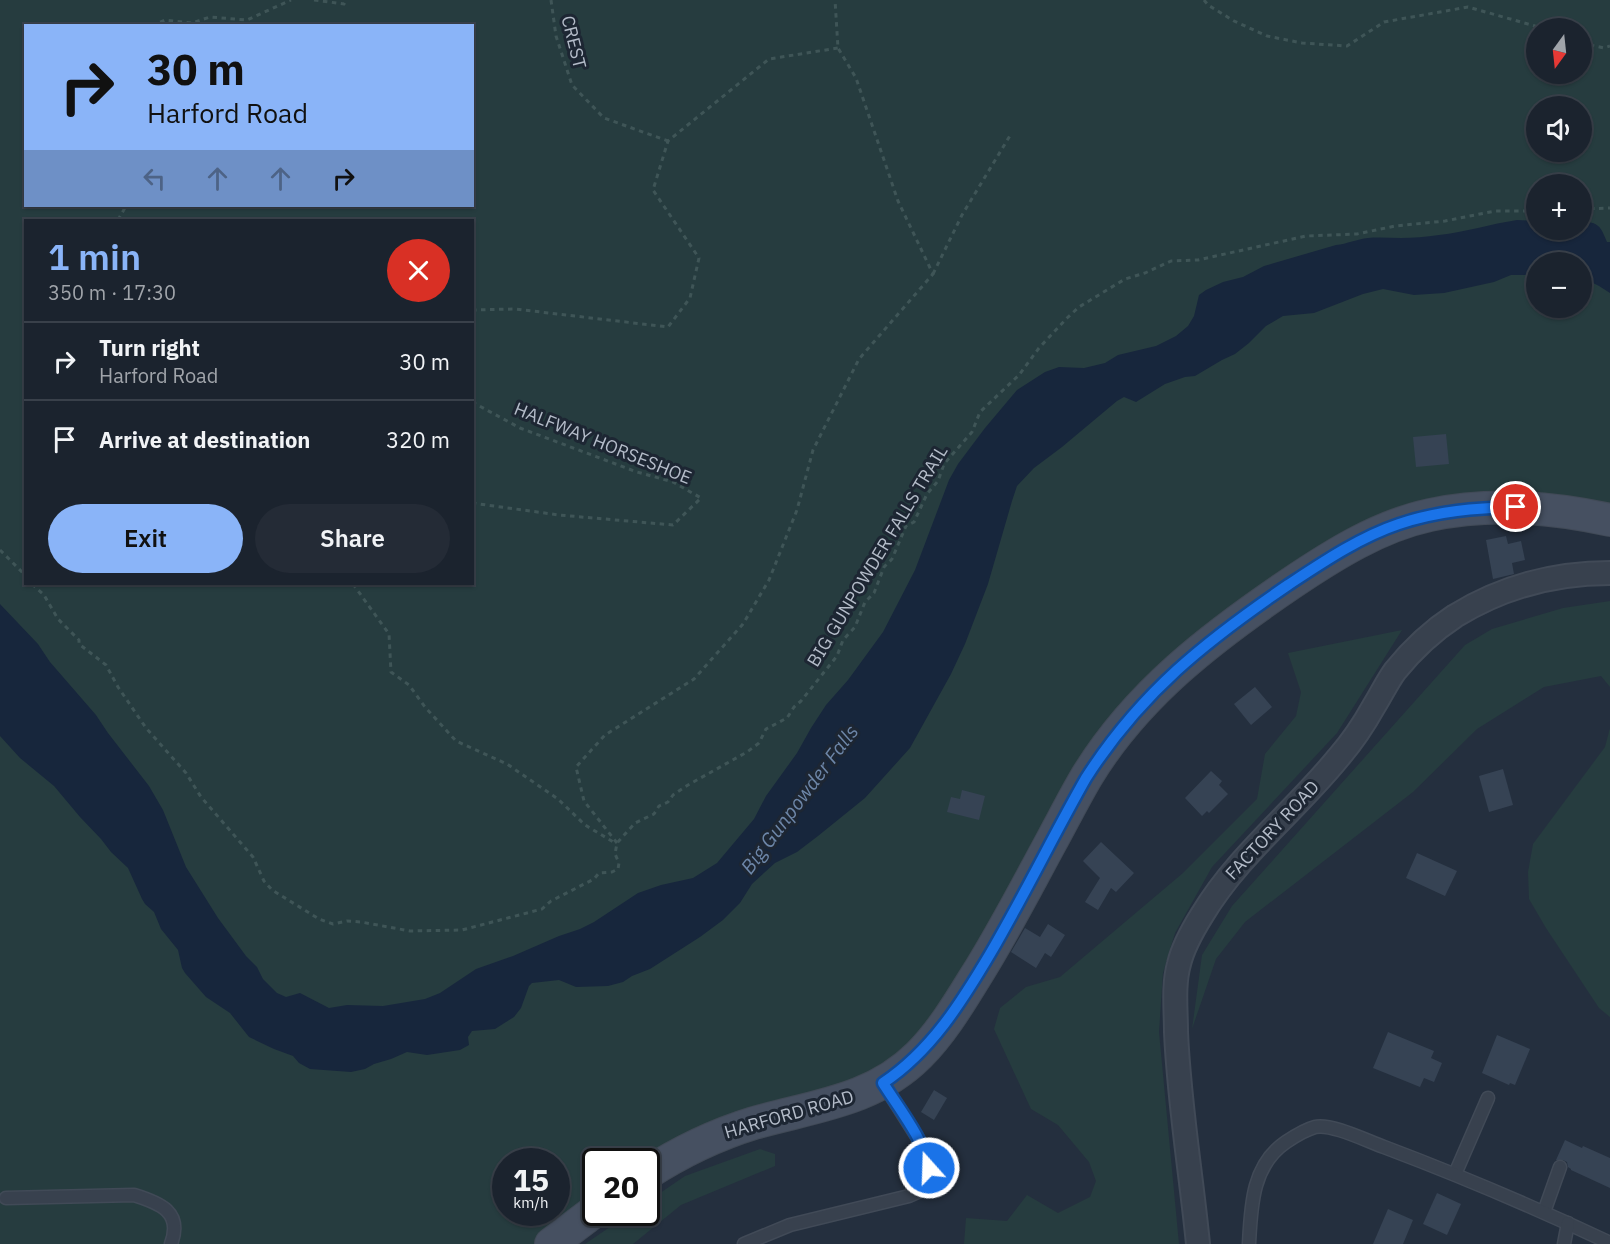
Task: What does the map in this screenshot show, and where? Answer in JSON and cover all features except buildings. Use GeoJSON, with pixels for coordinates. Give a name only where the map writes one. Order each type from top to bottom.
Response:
{"type":"FeatureCollection","features":[{"type":"Feature","properties":{"kind":"main road","name":"HARFORD ROAD"},"geometry":{"type":"LineString","coordinates":[[660,1165],[716,1136],[754,1123],[852,1097],[883,1083],[921,1053],[963,997],[1013,913],[1086,778],[1114,737],[1156,689],[1195,653],[1256,607],[1334,556],[1379,533],[1430,515],[1470,509],[1516,507],[1565,511],[1610,520]]}},
{"type":"Feature","properties":{"kind":"main road"},"geometry":{"type":"LineString","coordinates":[[551,1244],[582,1221]]}},
{"type":"Feature","properties":{"kind":"street","name":"FACTORY ROAD"},"geometry":{"type":"LineString","coordinates":[[1198,1244],[1178,1068],[1176,987],[1183,950],[1202,915],[1240,862],[1352,742],[1394,672],[1428,636],[1455,616],[1488,598],[1518,586],[1584,573],[1610,573]]}},
{"type":"Feature","properties":{"kind":"lane"},"geometry":{"type":"LineString","coordinates":[[744,1244],[790,1225],[909,1196],[926,1186],[928,1159],[921,1143],[883,1083]]}},
{"type":"Feature","properties":{"kind":"lane"},"geometry":{"type":"LineString","coordinates":[[1455,1174],[1488,1098]]}},
{"type":"Feature","properties":{"kind":"lane"},"geometry":{"type":"LineString","coordinates":[[1249,1244],[1254,1192],[1259,1175],[1270,1156],[1280,1146],[1299,1133],[1317,1126],[1338,1130],[1455,1174],[1610,1243]]}},
{"type":"Feature","properties":{"kind":"lane"},"geometry":{"type":"LineString","coordinates":[[1544,1212],[1560,1167]]}},
{"type":"Feature","properties":{"kind":"lane"},"geometry":{"type":"LineString","coordinates":[[6,1198],[134,1196],[152,1201],[167,1210],[175,1224],[171,1244]]}},
{"type":"Feature","properties":{"kind":"lane"},"geometry":{"type":"LineString","coordinates":[[1564,1244],[1568,1224]]}},
{"type":"Feature","properties":{"kind":"path"},"geometry":{"type":"LineString","coordinates":[[156,24],[165,20],[192,23],[210,17],[247,20],[291,0]]}},
{"type":"Feature","properties":{"kind":"path"},"geometry":{"type":"LineString","coordinates":[[314,0],[344,4],[346,0]]}},
{"type":"Feature","properties":{"kind":"path","name":"CREST"},"geometry":{"type":"LineString","coordinates":[[551,0],[556,36],[572,85],[604,118],[668,141]]}},
{"type":"Feature","properties":{"kind":"path"},"geometry":{"type":"LineString","coordinates":[[836,0],[838,48],[856,78],[898,201],[933,274]]}},
{"type":"Feature","properties":{"kind":"path"},"geometry":{"type":"LineString","coordinates":[[1204,0],[1208,5],[1234,21],[1268,36],[1302,43],[1347,46],[1384,22],[1468,7],[1526,23]]}},
{"type":"Feature","properties":{"kind":"path"},"geometry":{"type":"LineString","coordinates":[[1592,46],[1604,48],[1610,46]]}},
{"type":"Feature","properties":{"kind":"path"},"geometry":{"type":"LineString","coordinates":[[474,310],[515,309],[668,327],[690,298],[699,258],[653,190],[668,141],[769,59],[838,48]]}},
{"type":"Feature","properties":{"kind":"path"},"geometry":{"type":"LineString","coordinates":[[33,585],[44,595],[58,619],[79,640],[79,644],[106,665],[146,728],[186,773],[201,796],[253,858],[264,881],[272,890],[319,920],[333,924],[347,921],[361,922],[410,931],[462,930],[542,909],[551,901],[594,879],[599,873],[618,869],[619,863],[615,854],[617,843],[584,801],[576,768],[605,735],[694,679],[742,624],[769,580],[797,510],[813,450],[859,360],[933,274],[962,215],[1011,134]]}},
{"type":"Feature","properties":{"kind":"path"},"geometry":{"type":"LineString","coordinates":[[1592,209],[1610,208]]}},
{"type":"Feature","properties":{"kind":"path","name":"BIG GUNPOWDER FALLS TRAIL"},"geometry":{"type":"LineString","coordinates":[[617,843],[635,824],[654,814],[659,806],[668,802],[673,795],[759,743],[766,729],[787,718],[794,707],[801,702],[837,656],[843,640],[855,627],[865,602],[874,593],[884,567],[892,559],[906,526],[914,522],[927,494],[938,481],[944,464],[972,432],[980,412],[1019,375],[1039,348],[1079,307],[1125,279],[1171,261],[1198,260],[1306,236],[1357,234],[1495,211],[1526,211]]}},
{"type":"Feature","properties":{"kind":"path","name":"HALFWAY HORSESHOE"},"geometry":{"type":"LineString","coordinates":[[474,403],[520,428],[637,472],[673,482],[701,498],[673,525],[559,516],[474,502]]}},
{"type":"Feature","properties":{"kind":"path"},"geometry":{"type":"LineString","coordinates":[[0,550],[24,574]]}},
{"type":"Feature","properties":{"kind":"path"},"geometry":{"type":"LineString","coordinates":[[354,585],[389,634],[392,672],[409,685],[425,708],[456,741],[507,764],[558,799],[585,825],[617,843]]}},
{"type":"Feature","properties":{"kind":"green space"},"geometry":{"type":"Polygon","coordinates":[[[0,0],[1610,0],[1610,509],[1440,501],[1180,651],[932,1022],[883,1069],[660,1156],[660,1148],[582,1148],[582,1206],[570,1216],[570,1148],[492,1148],[492,1226],[557,1226],[534,1244],[0,1244],[0,0]]]}},
{"type":"Feature","properties":{"kind":"green space"},"geometry":{"type":"Polygon","coordinates":[[[1610,601],[1610,687],[1601,676],[1544,687],[1477,729],[1413,792],[1245,922],[1216,959],[1192,1029],[1202,955],[1232,906],[1465,645],[1492,629],[1563,608],[1610,601]]]}},
{"type":"Feature","properties":{"kind":"green space"},"geometry":{"type":"Polygon","coordinates":[[[1402,630],[1337,733],[1212,867],[1175,933],[1163,973],[1159,1032],[1179,1244],[964,1244],[966,1218],[1007,1221],[1027,1195],[1058,1213],[1090,1197],[1096,1181],[1089,1162],[1058,1125],[1031,1109],[994,1029],[1000,1008],[1026,987],[1060,977],[1183,873],[1257,799],[1265,754],[1296,716],[1301,692],[1288,653],[1402,630]]]}},
{"type":"Feature","properties":{"kind":"green space"},"geometry":{"type":"Polygon","coordinates":[[[1610,728],[1610,1017],[1599,1008],[1529,899],[1528,872],[1533,844],[1605,747],[1610,728]]]}},
{"type":"Feature","properties":{"kind":"green space"},"geometry":{"type":"Polygon","coordinates":[[[760,1149],[775,1154],[775,1166],[681,1205],[660,1222],[660,1193],[685,1176],[760,1149]]]}},
{"type":"Feature","properties":{"kind":"green space"},"geometry":{"type":"Polygon","coordinates":[[[611,1226],[655,1226],[633,1244],[585,1244],[611,1226]]]}},
{"type":"Feature","properties":{"kind":"water","name":"Big Gunpowder Falls"},"geometry":{"type":"Polygon","coordinates":[[[1517,220],[1526,220],[1526,240],[1592,240],[1592,223],[1598,226],[1607,242],[1610,242],[1610,293],[1592,282],[1592,252],[1526,252],[1526,275],[1511,275],[1494,282],[1444,293],[1414,295],[1383,289],[1363,294],[1314,313],[1283,316],[1266,326],[1235,354],[1195,376],[1165,384],[1136,402],[1124,397],[1117,401],[1034,468],[1017,486],[988,584],[951,674],[910,748],[865,798],[797,852],[775,863],[752,884],[740,903],[723,920],[650,969],[623,982],[608,986],[576,987],[559,980],[532,983],[521,1008],[514,1017],[495,1029],[472,1031],[468,1037],[469,1045],[460,1050],[427,1055],[407,1052],[365,1069],[351,1072],[310,1069],[299,1063],[293,1056],[249,1037],[230,1013],[206,997],[185,973],[178,950],[161,929],[154,912],[145,904],[128,868],[111,852],[54,786],[20,758],[0,736],[0,604],[38,644],[50,662],[96,715],[149,786],[163,810],[186,867],[218,918],[257,967],[263,979],[277,993],[286,997],[300,993],[329,1008],[347,1005],[383,1006],[425,999],[440,993],[476,969],[580,929],[638,893],[693,878],[717,863],[754,819],[766,796],[797,753],[826,705],[848,680],[883,632],[915,570],[949,480],[985,428],[1017,390],[1045,372],[1059,367],[1084,368],[1105,363],[1118,355],[1156,346],[1176,336],[1188,326],[1194,316],[1199,295],[1223,282],[1243,277],[1264,266],[1364,239],[1410,238],[1458,232],[1517,220]]]}},
{"type":"Feature","properties":{"kind":"route"},"geometry":{"type":"LineString","coordinates":[[929,1168],[921,1143],[883,1083],[921,1053],[950,1017],[1013,913],[1086,778],[1126,722],[1156,689],[1195,653],[1256,607],[1334,556],[1397,525],[1430,515],[1470,509],[1516,507]]}}]}
